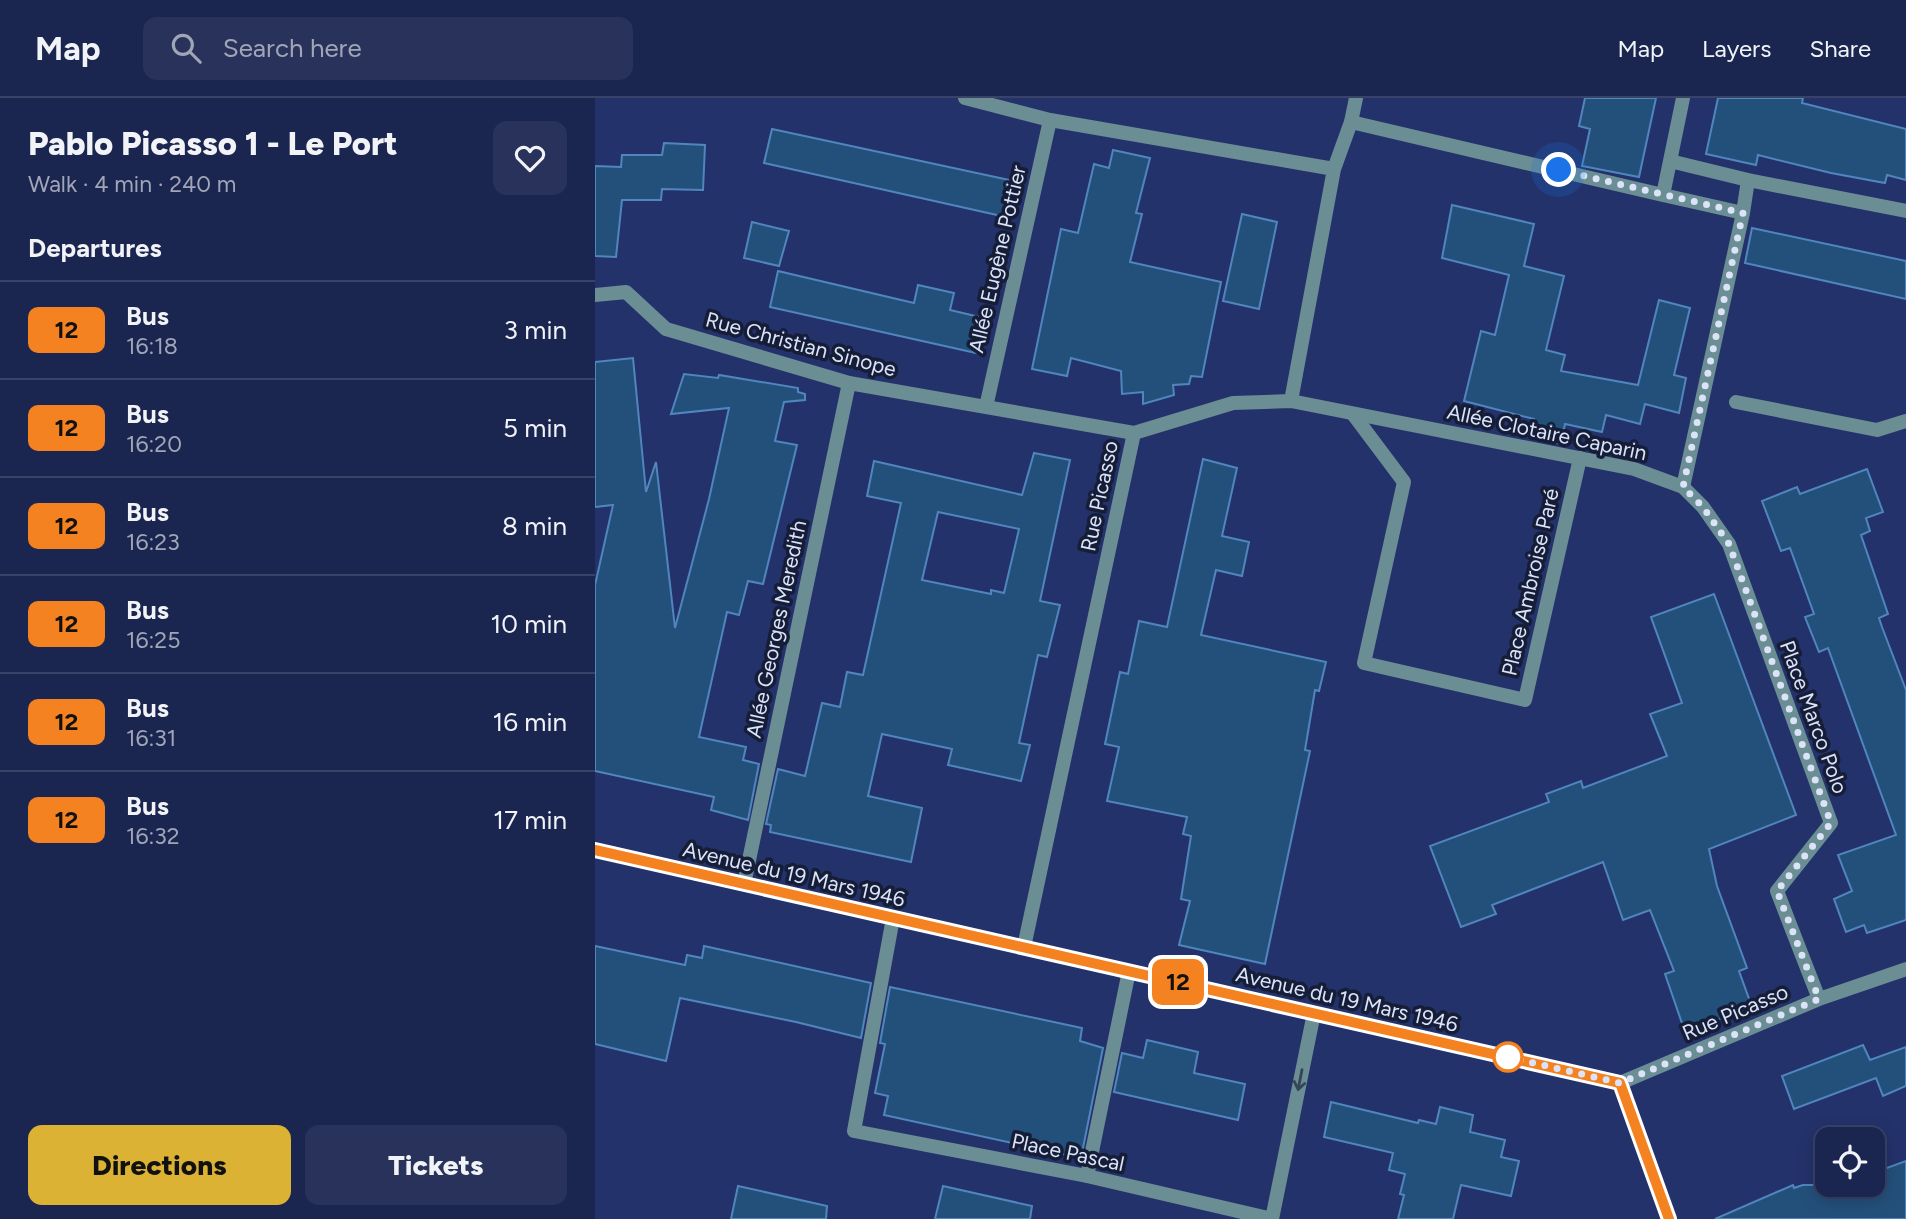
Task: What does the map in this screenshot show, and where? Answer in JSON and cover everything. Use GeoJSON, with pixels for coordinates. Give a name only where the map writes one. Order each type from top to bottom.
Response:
{"type":"FeatureCollection","features":[{"type":"Feature","properties":{"kind":"street"},"geometry":{"type":"LineString","coordinates":[[965,98],[1050,120],[1334,169]]}},
{"type":"Feature","properties":{"kind":"street"},"geometry":{"type":"LineString","coordinates":[[1291,401],[1334,169],[1351,122],[1356,98]]}},
{"type":"Feature","properties":{"kind":"street"},"geometry":{"type":"LineString","coordinates":[[1663,195],[1683,98]]}},
{"type":"Feature","properties":{"kind":"street","name":"Allée Eugène Pottier"},"geometry":{"type":"LineString","coordinates":[[986,407],[1050,120]]}},
{"type":"Feature","properties":{"kind":"street"},"geometry":{"type":"LineString","coordinates":[[1351,122],[1743,213]]}},
{"type":"Feature","properties":{"kind":"street"},"geometry":{"type":"LineString","coordinates":[[1670,161],[1748,180],[1906,211]]}},
{"type":"Feature","properties":{"kind":"street"},"geometry":{"type":"LineString","coordinates":[[1683,487],[1748,180]]}},
{"type":"Feature","properties":{"kind":"street","name":"Rue Christian Sinope"},"geometry":{"type":"LineString","coordinates":[[595,295],[626,292],[666,329],[849,383],[1134,433]]}},
{"type":"Feature","properties":{"kind":"street","name":"Allée Georges Meredith"},"geometry":{"type":"LineString","coordinates":[[744,884],[849,383]]}},
{"type":"Feature","properties":{"kind":"street","name":"Allée Clotaire Caparin"},"geometry":{"type":"LineString","coordinates":[[1291,401],[1634,469],[1683,487]]}},
{"type":"Feature","properties":{"kind":"street","name":"Rue Picasso"},"geometry":{"type":"LineString","coordinates":[[1024,947],[1134,433],[1233,404],[1291,401]]}},
{"type":"Feature","properties":{"kind":"street"},"geometry":{"type":"LineString","coordinates":[[1736,402],[1877,430],[1906,421]]}},
{"type":"Feature","properties":{"kind":"street","name":"Place Ambroise Paré"},"geometry":{"type":"LineString","coordinates":[[1353,414],[1404,482],[1364,663],[1525,700],[1580,458]]}},
{"type":"Feature","properties":{"kind":"street","name":"Place Marco Polo"},"geometry":{"type":"LineString","coordinates":[[1683,487],[1703,507],[1729,544],[1831,823],[1777,891],[1819,999]]}},
{"type":"Feature","properties":{"kind":"street","name":"Avenue du 19 Mars 1946"},"geometry":{"type":"LineString","coordinates":[[595,850],[1620,1083]]}},
{"type":"Feature","properties":{"kind":"street","name":"Place Pascal"},"geometry":{"type":"LineString","coordinates":[[893,918],[854,1131],[1087,1176],[1272,1219]]}},
{"type":"Feature","properties":{"kind":"street","name":"Rue Picasso"},"geometry":{"type":"LineString","coordinates":[[1620,1083],[1819,999],[1906,969]]}},
{"type":"Feature","properties":{"kind":"street"},"geometry":{"type":"LineString","coordinates":[[1087,1176],[1129,971]]}},
{"type":"Feature","properties":{"kind":"street"},"geometry":{"type":"LineString","coordinates":[[1272,1219],[1314,1013]]}},
{"type":"Feature","properties":{"kind":"street"},"geometry":{"type":"LineString","coordinates":[[1620,1083],[1669,1219]]}},
{"type":"Feature","properties":{"kind":"building"},"geometry":{"type":"Polygon","coordinates":[[[1585,98],[1656,98],[1639,177],[1582,166],[1590,129],[1579,126],[1585,98]]]}},
{"type":"Feature","properties":{"kind":"building"},"geometry":{"type":"Polygon","coordinates":[[[1718,98],[1803,98],[1802,103],[1906,129],[1906,180],[1887,175],[1885,183],[1758,155],[1756,165],[1706,154],[1718,98]]]}},
{"type":"Feature","properties":{"kind":"building"},"geometry":{"type":"Polygon","coordinates":[[[772,129],[1014,181],[1006,217],[764,163],[772,129]]]}},
{"type":"Feature","properties":{"kind":"building"},"geometry":{"type":"Polygon","coordinates":[[[664,143],[705,145],[703,190],[662,189],[661,200],[622,200],[616,257],[595,256],[595,166],[621,167],[622,155],[662,155],[664,143]]]}},
{"type":"Feature","properties":{"kind":"building"},"geometry":{"type":"Polygon","coordinates":[[[1113,150],[1150,158],[1136,213],[1142,214],[1130,262],[1221,282],[1202,377],[1191,376],[1189,384],[1173,385],[1174,395],[1143,404],[1143,392],[1122,394],[1121,371],[1071,358],[1067,376],[1032,369],[1061,229],[1078,233],[1094,164],[1109,168],[1113,150]]]}},
{"type":"Feature","properties":{"kind":"building"},"geometry":{"type":"Polygon","coordinates":[[[1452,205],[1534,224],[1524,266],[1564,276],[1546,350],[1565,355],[1561,371],[1638,385],[1659,300],[1690,308],[1674,375],[1686,378],[1679,413],[1645,404],[1640,424],[1606,415],[1602,432],[1565,424],[1561,444],[1529,436],[1534,419],[1464,401],[1481,331],[1495,335],[1509,275],[1442,258],[1452,205]]]}},
{"type":"Feature","properties":{"kind":"building"},"geometry":{"type":"Polygon","coordinates":[[[1242,214],[1277,222],[1259,309],[1223,301],[1242,214]]]}},
{"type":"Feature","properties":{"kind":"building"},"geometry":{"type":"Polygon","coordinates":[[[752,222],[789,231],[779,266],[744,258],[752,222]]]}},
{"type":"Feature","properties":{"kind":"building"},"geometry":{"type":"Polygon","coordinates":[[[1752,228],[1906,261],[1906,299],[1745,263],[1752,228]]]}},
{"type":"Feature","properties":{"kind":"building"},"geometry":{"type":"Polygon","coordinates":[[[778,271],[914,303],[918,285],[954,293],[950,310],[984,318],[976,353],[770,307],[778,271]]]}},
{"type":"Feature","properties":{"kind":"building"},"geometry":{"type":"Polygon","coordinates":[[[633,358],[646,492],[656,462],[675,628],[709,499],[729,408],[671,414],[684,374],[718,378],[719,375],[798,388],[798,392],[805,394],[805,400],[784,402],[775,441],[797,445],[763,584],[748,581],[739,615],[727,612],[699,737],[746,747],[743,760],[759,764],[748,820],[711,810],[714,797],[595,771],[595,585],[613,505],[595,507],[595,362],[633,358]]]}},
{"type":"Feature","properties":{"kind":"building"},"geometry":{"type":"Polygon","coordinates":[[[1034,453],[1070,460],[1040,601],[1060,605],[1047,657],[1038,655],[1019,743],[1030,745],[1021,781],[948,765],[952,749],[882,734],[868,796],[922,808],[911,862],[770,832],[771,825],[766,824],[778,769],[805,776],[822,703],[840,707],[847,672],[863,675],[901,503],[867,496],[874,461],[1022,495],[1034,453]],[[938,512],[922,580],[991,594],[991,590],[1004,593],[1019,529],[938,512]]]}},
{"type":"Feature","properties":{"kind":"building"},"geometry":{"type":"Polygon","coordinates":[[[1203,459],[1237,468],[1222,536],[1249,542],[1242,576],[1216,570],[1201,635],[1326,662],[1319,691],[1315,690],[1305,750],[1310,751],[1265,964],[1179,945],[1190,901],[1181,899],[1191,836],[1183,834],[1187,817],[1107,801],[1119,747],[1105,744],[1120,672],[1128,674],[1139,621],[1167,627],[1203,459]]]}},
{"type":"Feature","properties":{"kind":"building"},"geometry":{"type":"Polygon","coordinates":[[[1867,469],[1883,512],[1866,518],[1870,531],[1861,535],[1888,614],[1879,618],[1906,690],[1906,920],[1867,933],[1864,925],[1846,932],[1834,899],[1852,891],[1838,855],[1896,835],[1828,648],[1819,652],[1805,617],[1814,614],[1790,548],[1781,551],[1762,501],[1797,487],[1800,494],[1867,469]]]}},
{"type":"Feature","properties":{"kind":"building"},"geometry":{"type":"Polygon","coordinates":[[[1714,594],[1796,815],[1709,849],[1717,886],[1747,968],[1739,971],[1752,1007],[1685,1032],[1665,974],[1674,971],[1650,910],[1623,920],[1603,862],[1492,905],[1496,914],[1461,927],[1430,846],[1549,802],[1546,794],[1581,781],[1583,788],[1667,756],[1650,714],[1682,703],[1651,617],[1714,594]]]}},
{"type":"Feature","properties":{"kind":"building"},"geometry":{"type":"Polygon","coordinates":[[[595,946],[685,965],[687,955],[702,958],[704,946],[871,983],[861,1038],[680,998],[666,1061],[595,1044],[595,946]]]}},
{"type":"Feature","properties":{"kind":"building"},"geometry":{"type":"Polygon","coordinates":[[[890,987],[1082,1028],[1080,1041],[1103,1048],[1081,1158],[884,1115],[888,1096],[875,1093],[885,1044],[880,1043],[890,987]]]}},
{"type":"Feature","properties":{"kind":"building"},"geometry":{"type":"Polygon","coordinates":[[[1147,1040],[1198,1052],[1194,1073],[1245,1084],[1238,1120],[1114,1092],[1122,1053],[1143,1058],[1147,1040]]]}},
{"type":"Feature","properties":{"kind":"building"},"geometry":{"type":"Polygon","coordinates":[[[1863,1045],[1870,1060],[1906,1047],[1906,1086],[1883,1096],[1876,1078],[1794,1109],[1782,1076],[1863,1045]]]}},
{"type":"Feature","properties":{"kind":"building"},"geometry":{"type":"Polygon","coordinates":[[[1331,1102],[1418,1123],[1419,1120],[1436,1124],[1440,1107],[1473,1115],[1470,1132],[1505,1140],[1501,1157],[1519,1161],[1511,1196],[1461,1185],[1453,1219],[1398,1219],[1404,1195],[1400,1194],[1405,1174],[1389,1170],[1393,1153],[1324,1137],[1331,1102]]]}},
{"type":"Feature","properties":{"kind":"building"},"geometry":{"type":"Polygon","coordinates":[[[1906,1161],[1906,1219],[1715,1219],[1793,1185],[1794,1188],[1815,1185],[1815,1197],[1885,1197],[1885,1169],[1906,1161]]]}},
{"type":"Feature","properties":{"kind":"building"},"geometry":{"type":"Polygon","coordinates":[[[738,1186],[827,1206],[826,1219],[731,1219],[738,1186]]]}},
{"type":"Feature","properties":{"kind":"building"},"geometry":{"type":"Polygon","coordinates":[[[943,1186],[1032,1206],[1030,1219],[935,1219],[943,1186]]]}},
{"type":"Feature","properties":{"kind":"bus line","name":"12"},"geometry":{"type":"LineString","coordinates":[[595,850],[1620,1083],[1669,1219]]}},
{"type":"Feature","properties":{"kind":"route"},"geometry":{"type":"LineString","coordinates":[[1508,1057],[1620,1083],[1819,999],[1777,891],[1831,823],[1729,544],[1703,507],[1683,487],[1743,213],[1559,170]]}}]}
